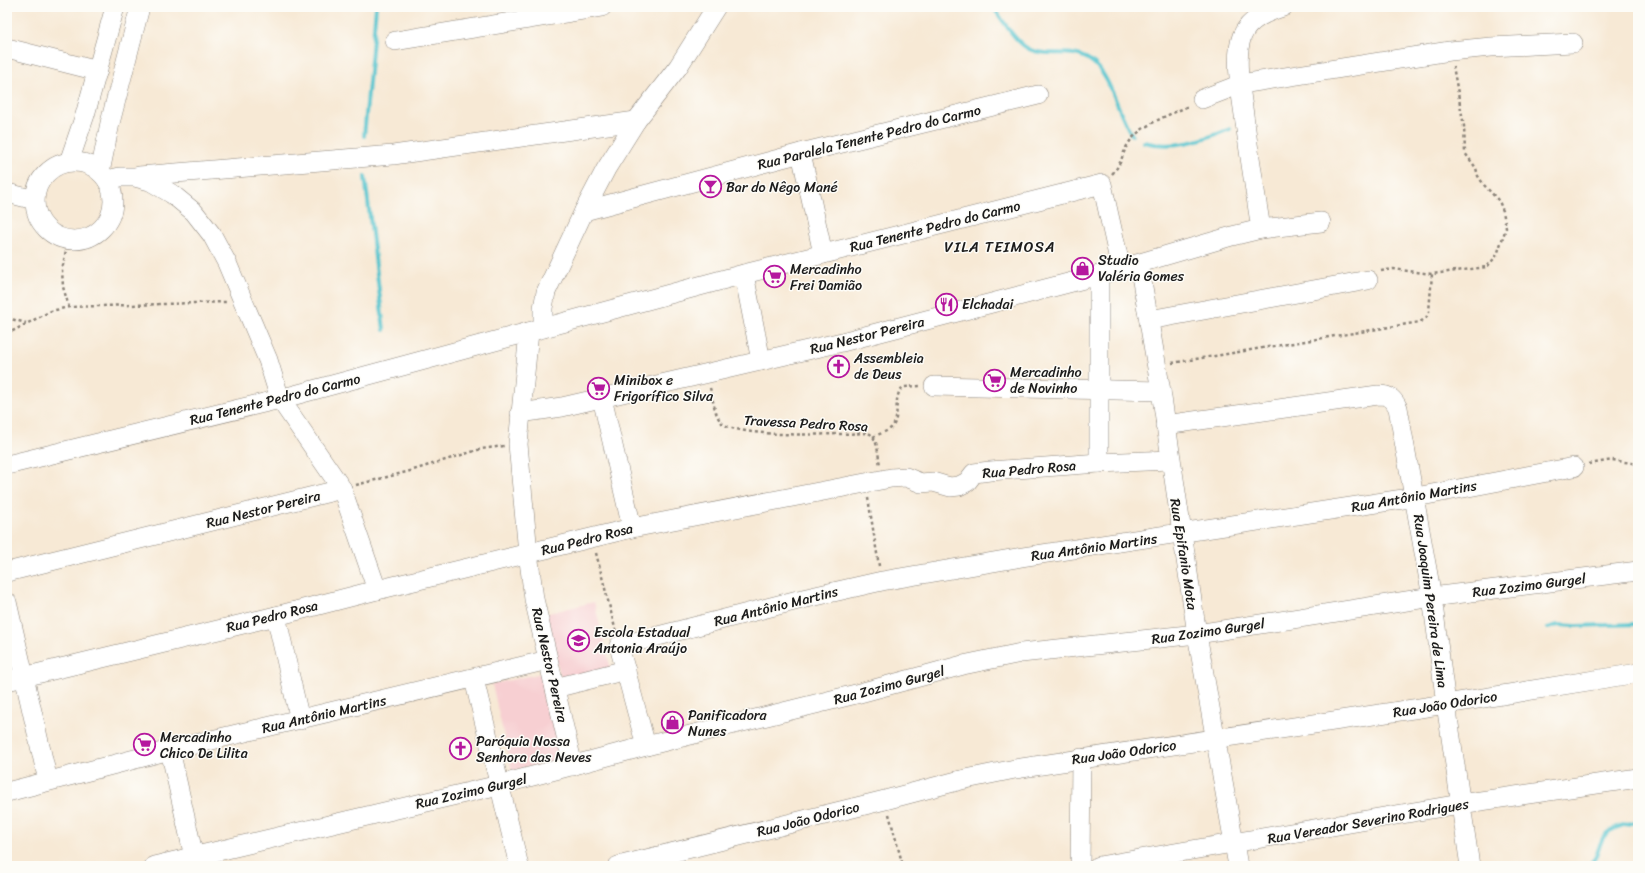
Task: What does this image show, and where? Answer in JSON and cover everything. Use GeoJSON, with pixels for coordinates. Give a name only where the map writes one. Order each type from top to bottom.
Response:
{"type":"FeatureCollection","features":[{"type":"Feature","properties":{"kind":"street"},"geometry":{"type":"LineString","coordinates":[[69,162],[85,115],[115,7]]}},
{"type":"Feature","properties":{"kind":"street"},"geometry":{"type":"LineString","coordinates":[[104,176],[115,102],[140,7]]}},
{"type":"Feature","properties":{"kind":"street"},"geometry":{"type":"LineString","coordinates":[[395,41],[602,7]]}},
{"type":"Feature","properties":{"kind":"street"},"geometry":{"type":"LineString","coordinates":[[536,330],[546,292],[584,211],[606,170],[636,121],[678,67],[716,7]]}},
{"type":"Feature","properties":{"kind":"street"},"geometry":{"type":"LineString","coordinates":[[1261,229],[1240,84],[1239,46],[1242,35],[1250,23],[1268,12],[1283,7]]}},
{"type":"Feature","properties":{"kind":"street"},"geometry":{"type":"LineString","coordinates":[[1202,99],[1240,84],[1450,51],[1492,47],[1572,43]]}},
{"type":"Feature","properties":{"kind":"street"},"geometry":{"type":"LineString","coordinates":[[7,48],[98,71]]}},
{"type":"Feature","properties":{"kind":"street","name":"Rua Paralela Tenente Pedro do Carmo"},"geometry":{"type":"LineString","coordinates":[[584,211],[801,154],[1038,95]]}},
{"type":"Feature","properties":{"kind":"street"},"geometry":{"type":"LineString","coordinates":[[104,176],[135,177],[393,155],[636,121]]}},
{"type":"Feature","properties":{"kind":"street"},"geometry":{"type":"LineString","coordinates":[[801,154],[823,254]]}},
{"type":"Feature","properties":{"kind":"street"},"geometry":{"type":"LineString","coordinates":[[69,162],[80,162],[91,166],[104,176],[112,190],[113,201],[112,212],[100,231],[90,237],[79,240],[68,240],[57,236],[48,230],[41,222],[36,212],[36,189],[41,179],[49,171],[58,165],[69,162]]}},
{"type":"Feature","properties":{"kind":"street"},"geometry":{"type":"LineString","coordinates":[[135,177],[150,181],[172,194],[194,212],[212,235],[227,263],[268,360],[280,399],[342,489],[376,590]]}},
{"type":"Feature","properties":{"kind":"street"},"geometry":{"type":"LineString","coordinates":[[1102,184],[1121,270]]}},
{"type":"Feature","properties":{"kind":"street","name":"Rua Tenente Pedro do Carmo"},"geometry":{"type":"LineString","coordinates":[[7,465],[280,399],[744,274],[1102,184]]}},
{"type":"Feature","properties":{"kind":"street"},"geometry":{"type":"LineString","coordinates":[[7,193],[35,200]]}},
{"type":"Feature","properties":{"kind":"street","name":"Rua Nestor Pereira"},"geometry":{"type":"LineString","coordinates":[[520,413],[562,407],[842,342],[1121,270],[1192,247],[1261,229],[1321,222]]}},
{"type":"Feature","properties":{"kind":"street","name":"Rua Epifanio Mota"},"geometry":{"type":"LineString","coordinates":[[1139,264],[1149,320],[1197,634],[1238,866]]}},
{"type":"Feature","properties":{"kind":"street"},"geometry":{"type":"LineString","coordinates":[[744,274],[761,361]]}},
{"type":"Feature","properties":{"kind":"street"},"geometry":{"type":"LineString","coordinates":[[1099,275],[1099,463]]}},
{"type":"Feature","properties":{"kind":"street"},"geometry":{"type":"LineString","coordinates":[[1149,320],[1368,280]]}},
{"type":"Feature","properties":{"kind":"street","name":"Rua Nestor Pereira"},"geometry":{"type":"LineString","coordinates":[[536,330],[520,413],[518,444],[528,554],[534,599],[574,766]]}},
{"type":"Feature","properties":{"kind":"street"},"geometry":{"type":"LineString","coordinates":[[934,386],[1160,391]]}},
{"type":"Feature","properties":{"kind":"street","name":"Rua Joaquim Pereira de Lima"},"geometry":{"type":"LineString","coordinates":[[1165,425],[1378,395],[1390,397],[1394,400],[1398,408],[1407,462],[1416,497],[1432,597],[1460,804],[1470,866]]}},
{"type":"Feature","properties":{"kind":"street"},"geometry":{"type":"LineString","coordinates":[[602,398],[632,528]]}},
{"type":"Feature","properties":{"kind":"street","name":"Rua Pedro Rosa"},"geometry":{"type":"LineString","coordinates":[[15,679],[632,528],[865,483],[906,477],[921,483],[932,482],[954,487],[967,482],[974,473],[990,471],[1099,463],[1170,460]]}},
{"type":"Feature","properties":{"kind":"street","name":"Rua Antônio Martins"},"geometry":{"type":"LineString","coordinates":[[619,646],[798,600],[882,581],[1022,557],[1416,497],[1574,467]]}},
{"type":"Feature","properties":{"kind":"street","name":"Rua Nestor Pereira"},"geometry":{"type":"LineString","coordinates":[[7,572],[342,489]]}},
{"type":"Feature","properties":{"kind":"street","name":"Rua Zozimo Gurgel"},"geometry":{"type":"LineString","coordinates":[[154,866],[194,861],[574,766],[646,746],[856,694],[970,663],[1057,648],[1116,644],[1197,634],[1432,597],[1638,571]]}},
{"type":"Feature","properties":{"kind":"street"},"geometry":{"type":"LineString","coordinates":[[7,602],[15,679],[48,781]]}},
{"type":"Feature","properties":{"kind":"street"},"geometry":{"type":"LineString","coordinates":[[276,616],[300,720]]}},
{"type":"Feature","properties":{"kind":"street"},"geometry":{"type":"LineString","coordinates":[[619,646],[646,746]]}},
{"type":"Feature","properties":{"kind":"street","name":"Rua Antônio Martins"},"geometry":{"type":"LineString","coordinates":[[7,792],[170,750],[474,679],[548,660]]}},
{"type":"Feature","properties":{"kind":"street"},"geometry":{"type":"LineString","coordinates":[[555,688],[626,670]]}},
{"type":"Feature","properties":{"kind":"street","name":"Rua João Odorico"},"geometry":{"type":"LineString","coordinates":[[618,866],[961,780],[1015,769],[1446,704],[1638,673]]}},
{"type":"Feature","properties":{"kind":"street"},"geometry":{"type":"LineString","coordinates":[[474,679],[519,866]]}},
{"type":"Feature","properties":{"kind":"street"},"geometry":{"type":"LineString","coordinates":[[170,750],[194,861]]}},
{"type":"Feature","properties":{"kind":"street"},"geometry":{"type":"LineString","coordinates":[[1080,866],[1081,758]]}},
{"type":"Feature","properties":{"kind":"street","name":"Rua Vereador Severino Rodrigues"},"geometry":{"type":"LineString","coordinates":[[1099,866],[1460,804],[1638,778]]}},
{"type":"Feature","properties":{"kind":"path"},"geometry":{"type":"LineString","coordinates":[[1368,280],[1382,270],[1393,269],[1432,274],[1487,267],[1497,255],[1506,228],[1503,211],[1499,201],[1484,185],[1478,176],[1476,168],[1465,153],[1464,126],[1450,51]]}},
{"type":"Feature","properties":{"kind":"path"},"geometry":{"type":"LineString","coordinates":[[1102,184],[1120,166],[1128,144],[1142,128],[1202,99]]}},
{"type":"Feature","properties":{"kind":"path"},"geometry":{"type":"LineString","coordinates":[[68,240],[62,270],[63,287],[69,307]]}},
{"type":"Feature","properties":{"kind":"path"},"geometry":{"type":"LineString","coordinates":[[1156,366],[1420,322],[1426,318],[1429,312],[1432,274]]}},
{"type":"Feature","properties":{"kind":"path"},"geometry":{"type":"LineString","coordinates":[[7,334],[51,311],[69,307],[243,302]]}},
{"type":"Feature","properties":{"kind":"path"},"geometry":{"type":"LineString","coordinates":[[7,318],[26,323]]}},
{"type":"Feature","properties":{"kind":"path","name":"Travessa Pedro Rosa"},"geometry":{"type":"LineString","coordinates":[[706,374],[718,418],[728,426],[770,433],[811,436],[868,433],[873,437],[884,480]]}},
{"type":"Feature","properties":{"kind":"path"},"geometry":{"type":"LineString","coordinates":[[873,437],[891,428],[895,421],[898,392],[903,387],[934,386]]}},
{"type":"Feature","properties":{"kind":"path"},"geometry":{"type":"LineString","coordinates":[[342,489],[410,471],[481,449],[518,444]]}},
{"type":"Feature","properties":{"kind":"path"},"geometry":{"type":"LineString","coordinates":[[1574,467],[1612,460],[1638,464]]}},
{"type":"Feature","properties":{"kind":"path"},"geometry":{"type":"LineString","coordinates":[[865,483],[882,581]]}},
{"type":"Feature","properties":{"kind":"path"},"geometry":{"type":"LineString","coordinates":[[592,538],[619,646]]}},
{"type":"Feature","properties":{"kind":"path"},"geometry":{"type":"LineString","coordinates":[[886,800],[903,866]]}},
{"type":"Feature","properties":{"kind":"shaded area","name":"Escola Estadual Antonia Araújo"},"geometry":{"type":"Polygon","coordinates":[[[594,602],[611,670],[562,683],[545,614],[594,602]]]}},
{"type":"Feature","properties":{"kind":"shaded area"},"geometry":{"type":"Polygon","coordinates":[[[547,672],[566,759],[512,771],[492,684],[547,672]]]}},
{"type":"Feature","properties":{"kind":"waterway"},"geometry":{"type":"LineString","coordinates":[[364,136],[376,7]]}},
{"type":"Feature","properties":{"kind":"waterway"},"geometry":{"type":"LineString","coordinates":[[993,7],[1005,25],[1025,47],[1038,52],[1076,54],[1091,61],[1098,67],[1109,85],[1122,117],[1132,135]]}},
{"type":"Feature","properties":{"kind":"waterway"},"geometry":{"type":"LineString","coordinates":[[1144,142],[1166,145],[1188,143],[1230,129]]}},
{"type":"Feature","properties":{"kind":"waterway"},"geometry":{"type":"LineString","coordinates":[[365,177],[384,330]]}},
{"type":"Feature","properties":{"kind":"waterway"},"geometry":{"type":"LineString","coordinates":[[1548,628],[1558,625],[1576,626],[1638,624]]}},
{"type":"Feature","properties":{"kind":"waterway"},"geometry":{"type":"LineString","coordinates":[[1587,866],[1597,855],[1601,842],[1609,831],[1638,821]]}},
{"type":"Feature","properties":{"kind":"place","name":"Bar do Nêgo Mané"},"geometry":{"type":"Point","coordinates":[710,187]}},
{"type":"Feature","properties":{"kind":"place","name":"Studio Valéria Gomes"},"geometry":{"type":"Point","coordinates":[1082,268]}},
{"type":"Feature","properties":{"kind":"place","name":"Mercadinho Frei Damião"},"geometry":{"type":"Point","coordinates":[774,277]}},
{"type":"Feature","properties":{"kind":"place","name":"Elchadai"},"geometry":{"type":"Point","coordinates":[947,304]}},
{"type":"Feature","properties":{"kind":"place","name":"Assembleia de Deus"},"geometry":{"type":"Point","coordinates":[838,366]}},
{"type":"Feature","properties":{"kind":"place","name":"Mercadinho de Novinho"},"geometry":{"type":"Point","coordinates":[994,380]}},
{"type":"Feature","properties":{"kind":"place","name":"Minibox e Frigorífico Silva"},"geometry":{"type":"Point","coordinates":[598,388]}},
{"type":"Feature","properties":{"kind":"place","name":"Escola Estadual Antonia Araújo"},"geometry":{"type":"Point","coordinates":[578,640]}},
{"type":"Feature","properties":{"kind":"place","name":"Panificadora Nunes"},"geometry":{"type":"Point","coordinates":[673,723]}},
{"type":"Feature","properties":{"kind":"place","name":"Mercadinho Chico De Lilita"},"geometry":{"type":"Point","coordinates":[145,745]}},
{"type":"Feature","properties":{"kind":"place","name":"Paróquia Nossa Senhora das Neves"},"geometry":{"type":"Point","coordinates":[460,749]}},
{"type":"Feature","properties":{"kind":"district","name":"VILA TEIMOSA"},"geometry":{"type":"Point","coordinates":[1000,247]}}]}
